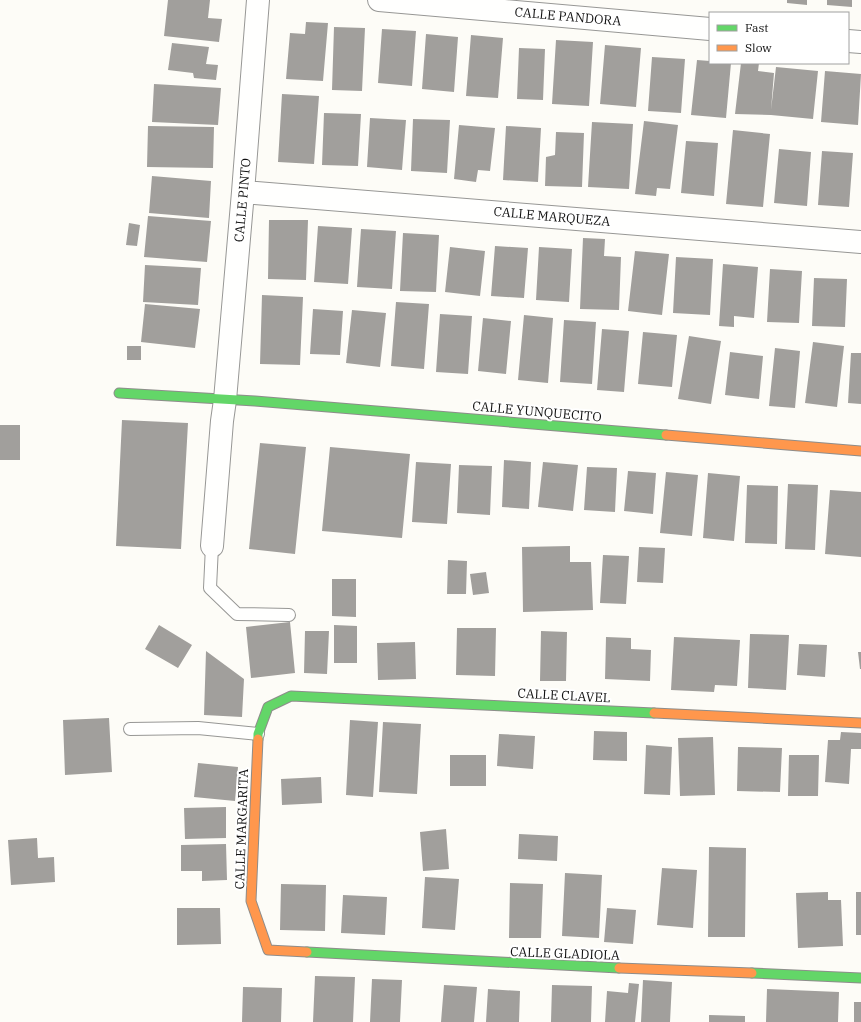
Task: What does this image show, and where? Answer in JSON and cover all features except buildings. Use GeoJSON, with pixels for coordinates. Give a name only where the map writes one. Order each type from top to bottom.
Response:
{"type":"FeatureCollection","features":[{"type":"Feature","properties":{"kind":"street","name":"CALLE PINTO"},"geometry":{"type":"LineString","coordinates":[[212,546],[222,421],[218,400],[243,192],[258,0]]}},
{"type":"Feature","properties":{"kind":"street","name":"CALLE PANDORA"},"geometry":{"type":"LineString","coordinates":[[379,0],[709,29]]}},
{"type":"Feature","properties":{"kind":"street"},"geometry":{"type":"LineString","coordinates":[[849,41],[861,42]]}},
{"type":"Feature","properties":{"kind":"street","name":"CALLE MARQUEZA"},"geometry":{"type":"LineString","coordinates":[[243,192],[861,242]]}},
{"type":"Feature","properties":{"kind":"street"},"geometry":{"type":"LineString","coordinates":[[119,393],[218,400]]}},
{"type":"Feature","properties":{"kind":"street","name":"CALLE YUNQUECITO"},"geometry":{"type":"LineString","coordinates":[[218,400],[255,401],[861,451]]}},
{"type":"Feature","properties":{"kind":"street","name":"CALLE CLAVEL"},"geometry":{"type":"LineString","coordinates":[[268,707],[291,696],[861,723]]}},
{"type":"Feature","properties":{"kind":"street","name":"CALLE MARGARITA"},"geometry":{"type":"LineString","coordinates":[[268,707],[258,734],[251,901],[268,950]]}},
{"type":"Feature","properties":{"kind":"street","name":"CALLE GLADIOLA"},"geometry":{"type":"LineString","coordinates":[[268,950],[527,964],[861,978]]}},
{"type":"Feature","properties":{"kind":"lane"},"geometry":{"type":"LineString","coordinates":[[212,546],[210,588],[237,614],[290,615]]}},
{"type":"Feature","properties":{"kind":"lane"},"geometry":{"type":"LineString","coordinates":[[130,729],[198,728],[258,734]]}},
{"type":"Feature","properties":{"kind":"traffic: fast"},"geometry":{"type":"LineString","coordinates":[[119,393],[255,401],[666,435]]}},
{"type":"Feature","properties":{"kind":"traffic: fast"},"geometry":{"type":"LineString","coordinates":[[258,739],[258,734],[268,707],[291,696],[654,713]]}},
{"type":"Feature","properties":{"kind":"traffic: fast"},"geometry":{"type":"LineString","coordinates":[[307,952],[619,968]]}},
{"type":"Feature","properties":{"kind":"traffic: fast"},"geometry":{"type":"LineString","coordinates":[[752,973],[861,978]]}},
{"type":"Feature","properties":{"kind":"traffic: slow"},"geometry":{"type":"LineString","coordinates":[[666,435],[861,451]]}},
{"type":"Feature","properties":{"kind":"traffic: slow"},"geometry":{"type":"LineString","coordinates":[[654,713],[861,723]]}},
{"type":"Feature","properties":{"kind":"traffic: slow"},"geometry":{"type":"LineString","coordinates":[[258,739],[251,901],[268,950],[307,952]]}},
{"type":"Feature","properties":{"kind":"traffic: slow"},"geometry":{"type":"LineString","coordinates":[[619,968],[752,973]]}}]}
